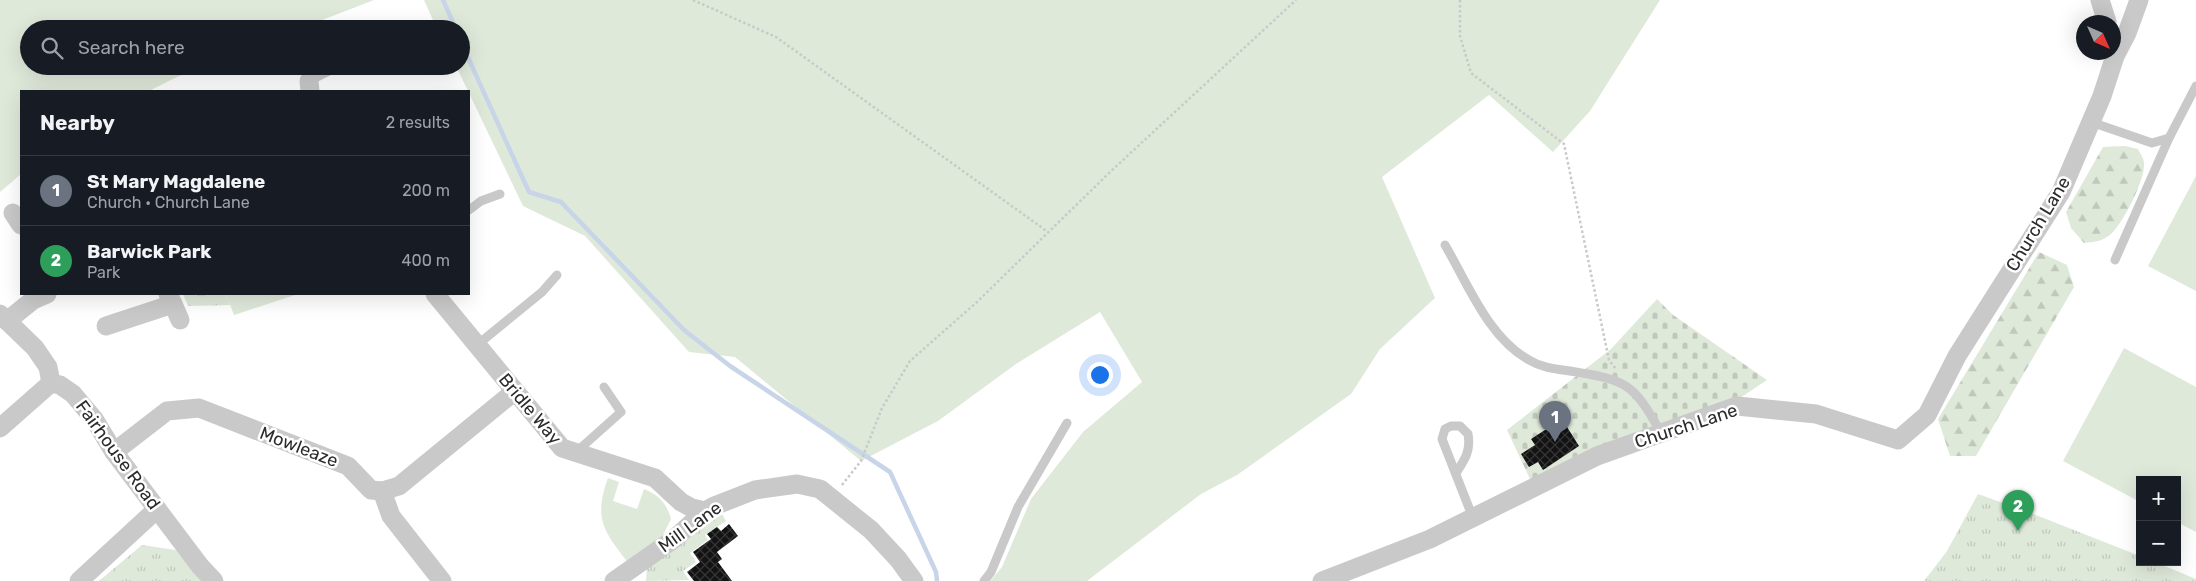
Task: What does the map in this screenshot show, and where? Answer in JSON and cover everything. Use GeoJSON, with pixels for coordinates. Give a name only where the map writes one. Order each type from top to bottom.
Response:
{"type":"FeatureCollection","features":[{"type":"Feature","properties":{"kind":"street"},"geometry":{"type":"LineString","coordinates":[[2100,0],[2105,15]]}},
{"type":"Feature","properties":{"kind":"street","name":"Church Lane"},"geometry":{"type":"LineString","coordinates":[[2121,42],[2127,33],[2139,0]]}},
{"type":"Feature","properties":{"kind":"street","name":"Church Lane"},"geometry":{"type":"LineString","coordinates":[[1322,581],[1430,539],[1597,456],[1737,406],[1816,414],[1898,440],[1927,415],[1957,356],[2061,192],[2102,96],[2112,60]]}},
{"type":"Feature","properties":{"kind":"street"},"geometry":{"type":"LineString","coordinates":[[0,428],[51,383],[48,367],[34,348],[3,318],[45,295]]}},
{"type":"Feature","properties":{"kind":"street","name":"Bridle Way"},"geometry":{"type":"LineString","coordinates":[[436,295],[562,448],[655,478],[681,502],[692,508],[705,511]]}},
{"type":"Feature","properties":{"kind":"street"},"geometry":{"type":"LineString","coordinates":[[106,326],[173,306]]}},
{"type":"Feature","properties":{"kind":"street","name":"Fairhouse Road"},"geometry":{"type":"LineString","coordinates":[[51,383],[60,385],[73,394],[94,419],[114,452],[200,566],[214,581]]}},
{"type":"Feature","properties":{"kind":"street"},"geometry":{"type":"LineString","coordinates":[[442,581],[391,516],[382,491],[399,486],[515,391]]}},
{"type":"Feature","properties":{"kind":"street","name":"Mowleaze"},"geometry":{"type":"LineString","coordinates":[[114,452],[167,411],[199,408],[348,466],[371,490],[382,491]]}},
{"type":"Feature","properties":{"kind":"street","name":"Mill Lane"},"geometry":{"type":"LineString","coordinates":[[625,578],[674,539],[705,511],[737,496],[776,486],[797,484],[820,489],[871,530],[898,558],[914,581]]}},
{"type":"Feature","properties":{"kind":"street"},"geometry":{"type":"LineString","coordinates":[[79,581],[157,510]]}},
{"type":"Feature","properties":{"kind":"lane"},"geometry":{"type":"LineString","coordinates":[[310,86],[326,75]]}},
{"type":"Feature","properties":{"kind":"lane"},"geometry":{"type":"LineString","coordinates":[[2115,260],[2170,138],[2196,86]]}},
{"type":"Feature","properties":{"kind":"lane"},"geometry":{"type":"LineString","coordinates":[[2091,122],[2152,142],[2170,138]]}},
{"type":"Feature","properties":{"kind":"lane"},"geometry":{"type":"LineString","coordinates":[[470,209],[481,201],[500,194]]}},
{"type":"Feature","properties":{"kind":"lane"},"geometry":{"type":"LineString","coordinates":[[1445,245],[1482,310],[1510,347],[1545,367],[1610,378],[1629,387],[1648,410],[1661,433]]}},
{"type":"Feature","properties":{"kind":"lane"},"geometry":{"type":"LineString","coordinates":[[477,345],[542,292],[557,275]]}},
{"type":"Feature","properties":{"kind":"lane"},"geometry":{"type":"LineString","coordinates":[[575,453],[621,412],[604,387]]}},
{"type":"Feature","properties":{"kind":"lane"},"geometry":{"type":"LineString","coordinates":[[984,581],[991,572],[1018,507],[1067,422]]}},
{"type":"Feature","properties":{"kind":"lane"},"geometry":{"type":"LineString","coordinates":[[1456,472],[1468,457],[1468,434],[1460,426],[1450,426],[1445,429],[1442,439],[1473,518]]}},
{"type":"Feature","properties":{"kind":"path"},"geometry":{"type":"LineString","coordinates":[[693,0],[776,37],[1048,232]]}},
{"type":"Feature","properties":{"kind":"path"},"geometry":{"type":"LineString","coordinates":[[832,498],[861,461],[882,408],[910,361],[977,302],[1110,172],[1296,0]]}},
{"type":"Feature","properties":{"kind":"path"},"geometry":{"type":"LineString","coordinates":[[1460,0],[1460,36],[1470,73],[1564,144],[1609,360],[1620,373]]}},
{"type":"Feature","properties":{"kind":"green space"},"geometry":{"type":"Polygon","coordinates":[[[0,0],[374,0],[322,20],[20,20],[20,75],[182,75],[151,90],[20,90],[20,175],[0,192],[0,0]]]}},
{"type":"Feature","properties":{"kind":"green space"},"geometry":{"type":"Polygon","coordinates":[[[424,0],[1660,0],[1590,111],[1553,152],[1489,95],[1382,177],[1435,298],[1380,349],[1351,394],[1237,475],[1201,494],[1087,581],[990,581],[1002,567],[1031,499],[1083,432],[1142,382],[1100,312],[1016,364],[938,421],[861,461],[735,357],[689,352],[585,236],[523,206],[470,95],[470,90],[467,90],[460,75],[470,75],[470,20],[433,20],[424,0]]]}},
{"type":"Feature","properties":{"kind":"green space"},"geometry":{"type":"Polygon","coordinates":[[[2125,146],[2138,149],[2143,159],[2144,170],[2138,189],[2122,220],[2109,236],[2096,242],[2084,243],[2071,228],[2066,212],[2103,147],[2125,146]]]}},
{"type":"Feature","properties":{"kind":"green space"},"geometry":{"type":"Polygon","coordinates":[[[2196,176],[2196,291],[2148,266],[2196,176]]]}},
{"type":"Feature","properties":{"kind":"green space"},"geometry":{"type":"Polygon","coordinates":[[[2039,252],[2067,265],[2074,287],[1976,456],[1950,456],[1938,419],[2039,252]]]}},
{"type":"Feature","properties":{"kind":"green space"},"geometry":{"type":"Polygon","coordinates":[[[183,295],[226,295],[230,305],[188,306],[183,295]]]}},
{"type":"Feature","properties":{"kind":"green space"},"geometry":{"type":"Polygon","coordinates":[[[226,295],[295,295],[234,315],[226,295]]]}},
{"type":"Feature","properties":{"kind":"green space"},"geometry":{"type":"Polygon","coordinates":[[[1657,299],[1673,315],[1767,380],[1740,398],[1531,481],[1507,430],[1611,349],[1657,299]]]}},
{"type":"Feature","properties":{"kind":"green space"},"geometry":{"type":"Polygon","coordinates":[[[2124,348],[2196,387],[2196,532],[2181,524],[2181,476],[2136,476],[2136,500],[2063,461],[2124,348]]]}},
{"type":"Feature","properties":{"kind":"green space"},"geometry":{"type":"Polygon","coordinates":[[[608,478],[619,482],[613,501],[637,509],[644,489],[662,501],[671,519],[663,535],[629,564],[607,533],[601,515],[601,505],[608,478]]]}},
{"type":"Feature","properties":{"kind":"green space"},"geometry":{"type":"Polygon","coordinates":[[[1978,494],[2136,554],[2136,566],[2165,566],[2196,579],[2196,581],[1924,581],[1947,551],[1978,494]]]}},
{"type":"Feature","properties":{"kind":"green space"},"geometry":{"type":"Polygon","coordinates":[[[722,514],[726,521],[705,535],[708,540],[690,553],[696,562],[683,571],[689,580],[646,581],[647,567],[655,558],[722,514]]]}},
{"type":"Feature","properties":{"kind":"green space"},"geometry":{"type":"Polygon","coordinates":[[[142,545],[176,550],[202,581],[99,581],[142,545]]]}},
{"type":"Feature","properties":{"kind":"building"},"geometry":{"type":"Polygon","coordinates":[[[1562,419],[1579,446],[1543,470],[1538,462],[1529,467],[1521,454],[1535,445],[1531,439],[1562,419]]]}},
{"type":"Feature","properties":{"kind":"building"},"geometry":{"type":"Polygon","coordinates":[[[729,524],[738,536],[717,552],[722,559],[718,562],[732,581],[694,581],[687,572],[700,562],[693,552],[711,539],[707,534],[717,527],[721,531],[729,524]]]}},
{"type":"Feature","properties":{"kind":"waterway"},"geometry":{"type":"LineString","coordinates":[[443,0],[452,20]]}},
{"type":"Feature","properties":{"kind":"waterway"},"geometry":{"type":"LineString","coordinates":[[470,62],[529,192],[561,202],[684,330],[730,366],[890,472],[936,572],[937,581]]}},
{"type":"Feature","properties":{"kind":"place","name":"St Mary Magdalene"},"geometry":{"type":"Point","coordinates":[1555,442]}},
{"type":"Feature","properties":{"kind":"place","name":"Barwick Park"},"geometry":{"type":"Point","coordinates":[2018,531]}}]}
